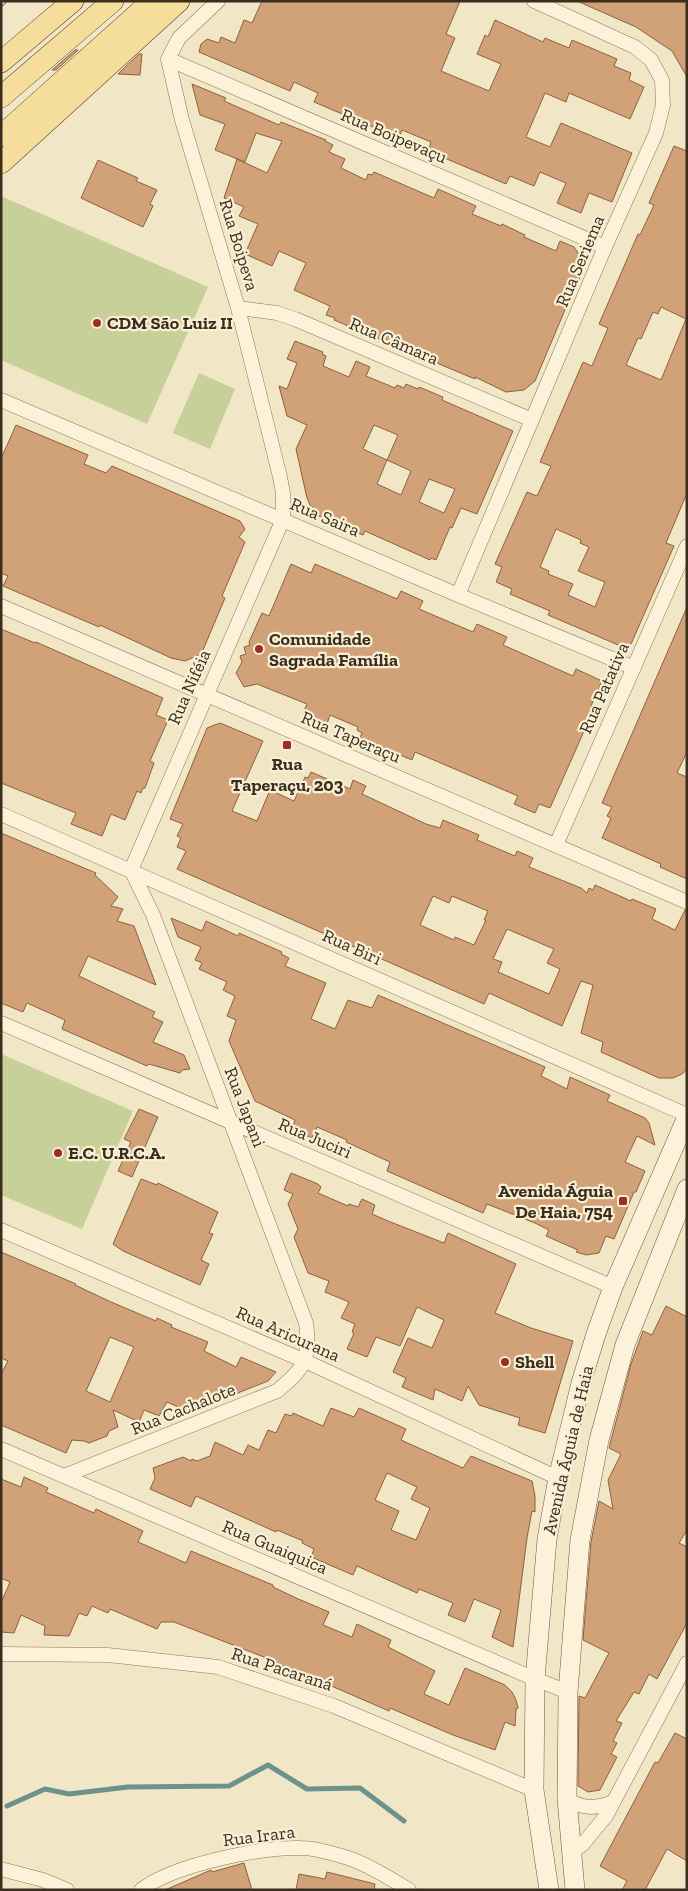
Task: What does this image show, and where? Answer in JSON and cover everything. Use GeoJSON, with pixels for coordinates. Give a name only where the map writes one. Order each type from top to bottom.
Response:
{"type":"FeatureCollection","features":[{"type":"Feature","properties":{"kind":"main road"},"geometry":{"type":"LineString","coordinates":[[1,62],[73,1]]}},
{"type":"Feature","properties":{"kind":"main road"},"geometry":{"type":"LineString","coordinates":[[1,97],[113,1]]}},
{"type":"Feature","properties":{"kind":"main road"},"geometry":{"type":"LineString","coordinates":[[1,136],[152,1]]}},
{"type":"Feature","properties":{"kind":"main road"},"geometry":{"type":"LineString","coordinates":[[1,163],[179,1]]}},
{"type":"Feature","properties":{"kind":"main road","name":"Avenida Águia de Haia"},"geometry":{"type":"LineString","coordinates":[[549,1890],[534,1790],[534,1679],[547,1539],[558,1478],[581,1384],[596,1334],[613,1287],[687,1116]]}},
{"type":"Feature","properties":{"kind":"main road","name":"Avenida Águia de Haia"},"geometry":{"type":"LineString","coordinates":[[575,1890],[570,1854],[567,1799],[568,1692],[580,1540],[599,1440],[625,1345],[685,1200]]}},
{"type":"Feature","properties":{"kind":"street"},"geometry":{"type":"LineString","coordinates":[[168,59],[179,38],[218,1]]}},
{"type":"Feature","properties":{"kind":"street","name":"Rua Seriema"},"geometry":{"type":"LineString","coordinates":[[458,595],[605,247],[656,133],[663,105],[662,80],[651,60],[635,47],[534,1]]}},
{"type":"Feature","properties":{"kind":"street","name":"Rua Boipevaçu"},"geometry":{"type":"LineString","coordinates":[[168,59],[605,247]]}},
{"type":"Feature","properties":{"kind":"street","name":"Rua Boipeva"},"geometry":{"type":"LineString","coordinates":[[168,59],[182,120],[238,308],[280,477],[283,493],[283,519]]}},
{"type":"Feature","properties":{"kind":"street","name":"Rua Câmara"},"geometry":{"type":"LineString","coordinates":[[238,308],[277,313],[295,319],[532,420]]}},
{"type":"Feature","properties":{"kind":"street","name":"Rua Saira"},"geometry":{"type":"LineString","coordinates":[[1,400],[634,668]]}},
{"type":"Feature","properties":{"kind":"street","name":"Rua Niféia"},"geometry":{"type":"LineString","coordinates":[[130,870],[283,519]]}},
{"type":"Feature","properties":{"kind":"street","name":"Rua Patativa"},"geometry":{"type":"LineString","coordinates":[[556,845],[687,546]]}},
{"type":"Feature","properties":{"kind":"street","name":"Rua Taperaçu"},"geometry":{"type":"LineString","coordinates":[[1,606],[687,902]]}},
{"type":"Feature","properties":{"kind":"street","name":"Rua Biri"},"geometry":{"type":"LineString","coordinates":[[1,814],[687,1116]]}},
{"type":"Feature","properties":{"kind":"street","name":"Rua Japani"},"geometry":{"type":"LineString","coordinates":[[130,870],[153,915],[306,1324],[309,1343],[305,1361]]}},
{"type":"Feature","properties":{"kind":"street","name":"Rua Juciri"},"geometry":{"type":"LineString","coordinates":[[1,1023],[613,1287]]}},
{"type":"Feature","properties":{"kind":"street","name":"Rua Aricurana"},"geometry":{"type":"LineString","coordinates":[[1,1230],[305,1361],[558,1478]]}},
{"type":"Feature","properties":{"kind":"street","name":"Rua Cachalote"},"geometry":{"type":"LineString","coordinates":[[64,1476],[277,1391],[294,1377],[305,1361]]}},
{"type":"Feature","properties":{"kind":"street","name":"Rua Guaiquica"},"geometry":{"type":"LineString","coordinates":[[1,1449],[568,1692]]}},
{"type":"Feature","properties":{"kind":"street","name":"Rua Pacaraná"},"geometry":{"type":"LineString","coordinates":[[1,1654],[108,1655],[218,1668],[334,1706],[534,1790]]}},
{"type":"Feature","properties":{"kind":"street"},"geometry":{"type":"LineString","coordinates":[[570,1854],[582,1845],[595,1831],[613,1802],[687,1663]]}},
{"type":"Feature","properties":{"kind":"street"},"geometry":{"type":"LineString","coordinates":[[567,1799],[587,1808],[596,1808],[613,1802]]}},
{"type":"Feature","properties":{"kind":"street","name":"Rua Irara"},"geometry":{"type":"LineString","coordinates":[[141,1890],[148,1884],[190,1866],[263,1851],[302,1848],[347,1857],[410,1890]]}},
{"type":"Feature","properties":{"kind":"street"},"geometry":{"type":"LineString","coordinates":[[1,1869],[43,1880],[66,1890]]}},
{"type":"Feature","properties":{"kind":"green space","name":"CDM São Luiz II"},"geometry":{"type":"Polygon","coordinates":[[[1,196],[208,287],[147,424],[1,360],[1,196]]]}},
{"type":"Feature","properties":{"kind":"green space"},"geometry":{"type":"Polygon","coordinates":[[[199,373],[235,389],[210,449],[173,433],[199,373]]]}},
{"type":"Feature","properties":{"kind":"green space","name":"E.C. U.R.C.A."},"geometry":{"type":"Polygon","coordinates":[[[1,1054],[133,1111],[82,1229],[1,1195],[1,1054]]]}},
{"type":"Feature","properties":{"kind":"building"},"geometry":{"type":"Polygon","coordinates":[[[262,1],[460,1],[446,34],[455,38],[441,71],[489,91],[501,64],[477,54],[485,35],[488,37],[495,20],[543,42],[545,38],[569,48],[572,40],[617,59],[614,66],[631,73],[629,80],[644,87],[630,119],[569,93],[566,102],[545,93],[526,137],[550,147],[561,123],[632,153],[612,202],[589,193],[581,213],[557,203],[566,183],[540,172],[534,186],[510,176],[506,184],[428,151],[431,142],[402,130],[399,138],[314,102],[318,93],[294,82],[290,91],[199,52],[201,44],[207,39],[219,43],[221,37],[235,43],[244,20],[252,23],[262,1]]]}},
{"type":"Feature","properties":{"kind":"building"},"geometry":{"type":"Polygon","coordinates":[[[577,1],[687,1],[687,77],[672,51],[636,27],[577,1]]]}},
{"type":"Feature","properties":{"kind":"building"},"geometry":{"type":"Polygon","coordinates":[[[75,50],[78,50],[56,70],[52,70],[75,50]]]}},
{"type":"Feature","properties":{"kind":"building"},"geometry":{"type":"Polygon","coordinates":[[[139,54],[142,54],[140,75],[118,74],[139,54]]]}},
{"type":"Feature","properties":{"kind":"building"},"geometry":{"type":"Polygon","coordinates":[[[192,84],[226,98],[224,101],[279,125],[281,122],[326,140],[333,145],[329,152],[345,159],[341,168],[366,180],[368,174],[372,175],[374,172],[434,198],[438,189],[476,206],[472,214],[501,226],[502,224],[525,235],[524,237],[556,251],[560,241],[574,247],[580,256],[583,271],[535,381],[524,390],[506,392],[475,377],[475,379],[334,320],[335,318],[326,315],[330,306],[294,290],[306,263],[279,251],[272,266],[245,254],[258,224],[239,216],[244,207],[224,198],[237,159],[267,173],[282,141],[256,133],[245,162],[215,150],[225,124],[200,115],[192,84]]]}},
{"type":"Feature","properties":{"kind":"building"},"geometry":{"type":"Polygon","coordinates":[[[674,146],[687,151],[687,493],[666,543],[674,546],[631,644],[623,647],[548,615],[550,611],[510,594],[512,589],[496,582],[502,567],[495,564],[527,492],[537,496],[551,466],[540,462],[583,362],[592,366],[608,328],[599,324],[638,234],[640,235],[654,205],[649,203],[674,146]],[[661,307],[658,314],[653,312],[641,339],[638,338],[626,365],[661,380],[686,319],[661,307]],[[556,529],[540,567],[549,571],[548,574],[573,584],[568,595],[595,607],[605,582],[578,571],[589,547],[580,543],[581,540],[556,529]]]}},
{"type":"Feature","properties":{"kind":"building"},"geometry":{"type":"Polygon","coordinates":[[[98,160],[138,178],[136,181],[157,190],[150,204],[153,206],[143,227],[81,198],[98,160]]]}},
{"type":"Feature","properties":{"kind":"building"},"geometry":{"type":"Polygon","coordinates":[[[295,341],[323,352],[322,354],[326,356],[323,366],[349,377],[356,361],[370,367],[366,376],[395,388],[397,385],[404,388],[406,384],[418,389],[419,387],[443,397],[442,400],[513,431],[477,514],[461,508],[452,528],[450,527],[436,560],[431,558],[430,560],[365,531],[363,535],[314,514],[307,498],[296,449],[307,425],[287,416],[279,386],[287,389],[297,363],[287,359],[295,341]],[[374,425],[363,449],[387,460],[398,435],[374,425]],[[387,460],[377,484],[401,495],[411,471],[387,460]],[[429,479],[419,502],[444,513],[455,489],[429,479]]]}},
{"type":"Feature","properties":{"kind":"building"},"geometry":{"type":"Polygon","coordinates":[[[16,425],[88,455],[84,464],[106,473],[112,466],[240,521],[245,529],[239,537],[245,542],[222,596],[225,598],[203,650],[199,655],[185,661],[171,658],[100,625],[99,627],[3,586],[8,576],[1,573],[1,459],[16,425]]]}},
{"type":"Feature","properties":{"kind":"building"},"geometry":{"type":"Polygon","coordinates":[[[291,564],[311,573],[315,564],[397,599],[401,591],[423,601],[419,609],[473,632],[477,624],[507,637],[503,645],[573,676],[576,669],[602,681],[591,706],[594,707],[592,713],[550,808],[539,804],[535,813],[514,804],[518,796],[415,752],[412,760],[360,738],[362,733],[357,730],[358,727],[330,715],[327,724],[303,713],[307,704],[257,684],[244,687],[236,673],[242,662],[240,656],[246,654],[244,647],[250,645],[249,642],[262,613],[269,616],[291,564]]]}},
{"type":"Feature","properties":{"kind":"building"},"geometry":{"type":"Polygon","coordinates":[[[687,607],[687,752],[677,773],[687,777],[687,879],[660,867],[661,864],[602,838],[611,818],[607,816],[612,807],[602,803],[687,607]]]}},
{"type":"Feature","properties":{"kind":"building"},"geometry":{"type":"Polygon","coordinates":[[[1,629],[36,642],[163,698],[156,715],[168,720],[150,761],[154,763],[145,788],[143,788],[141,793],[137,791],[125,820],[111,814],[102,836],[71,824],[76,813],[1,783],[1,629]]]}},
{"type":"Feature","properties":{"kind":"building"},"geometry":{"type":"Polygon","coordinates":[[[220,723],[263,741],[232,811],[257,821],[270,790],[294,801],[305,777],[308,778],[311,772],[350,789],[353,780],[366,786],[362,794],[426,824],[440,828],[443,820],[479,835],[477,840],[515,856],[517,851],[533,858],[529,867],[581,888],[587,893],[589,888],[593,890],[595,885],[631,901],[632,899],[656,909],[652,919],[675,930],[685,910],[687,911],[687,1070],[673,1078],[659,1078],[601,1052],[603,1042],[581,1033],[593,985],[581,981],[562,1026],[489,993],[484,1004],[177,869],[186,851],[177,847],[181,838],[177,836],[183,824],[170,819],[207,728],[220,723]],[[433,896],[420,925],[454,940],[455,937],[474,945],[486,920],[484,920],[488,911],[452,896],[449,903],[433,896]],[[507,929],[493,959],[502,962],[498,972],[549,994],[560,969],[547,963],[554,949],[507,929]]]}},
{"type":"Feature","properties":{"kind":"building"},"geometry":{"type":"Polygon","coordinates":[[[1,833],[96,873],[95,875],[118,897],[111,906],[123,909],[117,921],[134,926],[156,985],[88,956],[79,976],[155,1012],[152,1017],[163,1022],[153,1042],[184,1055],[190,1069],[182,1070],[180,1073],[149,1064],[147,1066],[62,1029],[65,1020],[27,1003],[23,1012],[1,1003],[1,833]]]}},
{"type":"Feature","properties":{"kind":"building"},"geometry":{"type":"Polygon","coordinates":[[[171,918],[202,931],[206,921],[238,936],[239,933],[282,952],[281,954],[289,958],[285,966],[326,983],[311,1019],[335,1029],[348,1000],[372,1008],[378,995],[545,1067],[541,1076],[567,1089],[570,1077],[610,1095],[607,1101],[645,1118],[649,1123],[655,1145],[637,1136],[625,1162],[645,1171],[614,1239],[606,1236],[599,1253],[586,1255],[576,1252],[578,1250],[546,1236],[549,1230],[535,1223],[487,1204],[483,1213],[387,1171],[390,1162],[317,1127],[312,1138],[292,1129],[295,1120],[255,1101],[229,1041],[236,1020],[227,1016],[235,996],[223,990],[227,982],[199,969],[202,963],[195,960],[201,947],[178,937],[171,918]]]}},
{"type":"Feature","properties":{"kind":"building"},"geometry":{"type":"Polygon","coordinates":[[[139,1109],[158,1117],[132,1177],[118,1171],[131,1142],[124,1139],[139,1109]]]}},
{"type":"Feature","properties":{"kind":"building"},"geometry":{"type":"Polygon","coordinates":[[[291,1173],[318,1184],[321,1187],[318,1193],[348,1206],[349,1204],[358,1207],[362,1199],[375,1205],[372,1214],[388,1221],[444,1243],[448,1233],[516,1264],[495,1313],[531,1328],[573,1341],[545,1433],[518,1425],[520,1418],[479,1405],[468,1386],[462,1401],[435,1389],[433,1400],[402,1387],[406,1378],[393,1372],[408,1338],[432,1348],[444,1320],[417,1307],[400,1346],[376,1337],[367,1357],[347,1349],[354,1333],[352,1332],[355,1324],[341,1318],[349,1302],[325,1292],[329,1281],[308,1273],[294,1237],[298,1229],[288,1204],[293,1194],[284,1190],[291,1173]]]}},
{"type":"Feature","properties":{"kind":"building"},"geometry":{"type":"Polygon","coordinates":[[[141,1179],[157,1185],[158,1183],[218,1212],[209,1233],[213,1234],[201,1260],[209,1264],[200,1285],[123,1251],[113,1244],[141,1179]]]}},
{"type":"Feature","properties":{"kind":"building"},"geometry":{"type":"Polygon","coordinates":[[[1,1252],[76,1284],[111,1302],[156,1321],[157,1318],[172,1325],[171,1327],[208,1342],[204,1351],[236,1367],[241,1357],[276,1372],[268,1381],[190,1412],[167,1402],[159,1416],[144,1410],[139,1422],[113,1410],[118,1427],[109,1431],[107,1436],[89,1443],[72,1440],[66,1453],[1,1425],[1,1374],[8,1361],[1,1358],[1,1252]],[[110,1337],[86,1391],[110,1402],[134,1347],[110,1337]]]}},
{"type":"Feature","properties":{"kind":"building"},"geometry":{"type":"Polygon","coordinates":[[[666,1306],[687,1317],[687,1530],[679,1543],[687,1547],[687,1623],[657,1679],[649,1674],[639,1694],[634,1692],[616,1721],[622,1723],[613,1741],[617,1743],[611,1754],[617,1757],[600,1790],[588,1792],[578,1786],[579,1696],[585,1698],[609,1653],[583,1640],[591,1542],[599,1501],[613,1509],[608,1480],[621,1454],[609,1448],[631,1364],[643,1331],[652,1335],[666,1306]]]}},
{"type":"Feature","properties":{"kind":"building"},"geometry":{"type":"Polygon","coordinates":[[[331,1408],[354,1417],[359,1408],[406,1429],[401,1440],[463,1468],[471,1456],[532,1481],[535,1496],[535,1512],[532,1511],[527,1538],[513,1647],[492,1637],[501,1610],[474,1599],[465,1622],[448,1615],[453,1603],[419,1589],[417,1593],[357,1566],[353,1575],[311,1557],[314,1549],[302,1543],[303,1541],[277,1530],[276,1532],[196,1496],[191,1507],[150,1489],[155,1478],[153,1468],[183,1457],[191,1461],[192,1459],[197,1461],[210,1456],[215,1442],[243,1455],[248,1445],[259,1450],[268,1430],[276,1433],[285,1414],[292,1416],[293,1413],[323,1426],[331,1408]],[[387,1473],[375,1500],[399,1511],[391,1530],[416,1540],[430,1508],[411,1499],[417,1487],[387,1473]]]}},
{"type":"Feature","properties":{"kind":"building"},"geometry":{"type":"Polygon","coordinates":[[[24,1477],[48,1488],[46,1492],[94,1513],[96,1509],[143,1531],[138,1542],[186,1563],[191,1551],[273,1585],[273,1587],[329,1612],[323,1625],[352,1637],[357,1624],[391,1640],[388,1647],[435,1671],[424,1694],[449,1705],[465,1668],[505,1685],[512,1692],[518,1708],[516,1709],[515,1726],[505,1722],[495,1750],[453,1735],[390,1708],[389,1711],[290,1668],[266,1664],[269,1659],[174,1622],[161,1622],[157,1629],[110,1609],[108,1613],[92,1606],[87,1616],[79,1613],[69,1636],[44,1635],[45,1626],[21,1615],[14,1633],[1,1632],[1,1603],[10,1582],[1,1578],[1,1479],[21,1487],[24,1477]]]}},
{"type":"Feature","properties":{"kind":"building"},"geometry":{"type":"Polygon","coordinates":[[[675,1733],[687,1739],[687,1861],[667,1849],[645,1890],[622,1890],[627,1881],[600,1866],[655,1762],[658,1763],[675,1733]]]}},
{"type":"Feature","properties":{"kind":"building"},"geometry":{"type":"Polygon","coordinates":[[[244,1863],[252,1890],[165,1890],[211,1870],[212,1872],[244,1863]]]}},
{"type":"Feature","properties":{"kind":"building"},"geometry":{"type":"Polygon","coordinates":[[[327,1872],[375,1884],[374,1890],[296,1890],[299,1874],[325,1879],[327,1872]]]}},
{"type":"Feature","properties":{"kind":"waterway"},"geometry":{"type":"LineString","coordinates":[[7,1806],[45,1789],[69,1794],[128,1787],[229,1786],[268,1765],[307,1789],[360,1788],[404,1821]]}},
{"type":"Feature","properties":{"kind":"railway"},"geometry":{"type":"LineString","coordinates":[[1,4],[4,1]]}},
{"type":"Feature","properties":{"kind":"place","name":"CDM São Luiz II"},"geometry":{"type":"Point","coordinates":[97,323]}},
{"type":"Feature","properties":{"kind":"place","name":"Comunidade Sagrada Família"},"geometry":{"type":"Point","coordinates":[259,649]}},
{"type":"Feature","properties":{"kind":"place","name":"Rua Taperaçu, 203"},"geometry":{"type":"Point","coordinates":[287,745]}},
{"type":"Feature","properties":{"kind":"place","name":"E.C. U.R.C.A."},"geometry":{"type":"Point","coordinates":[58,1153]}},
{"type":"Feature","properties":{"kind":"place","name":"Avenida Águia De Haia, 754"},"geometry":{"type":"Point","coordinates":[623,1201]}},
{"type":"Feature","properties":{"kind":"place","name":"Shell"},"geometry":{"type":"Point","coordinates":[505,1362]}}]}
